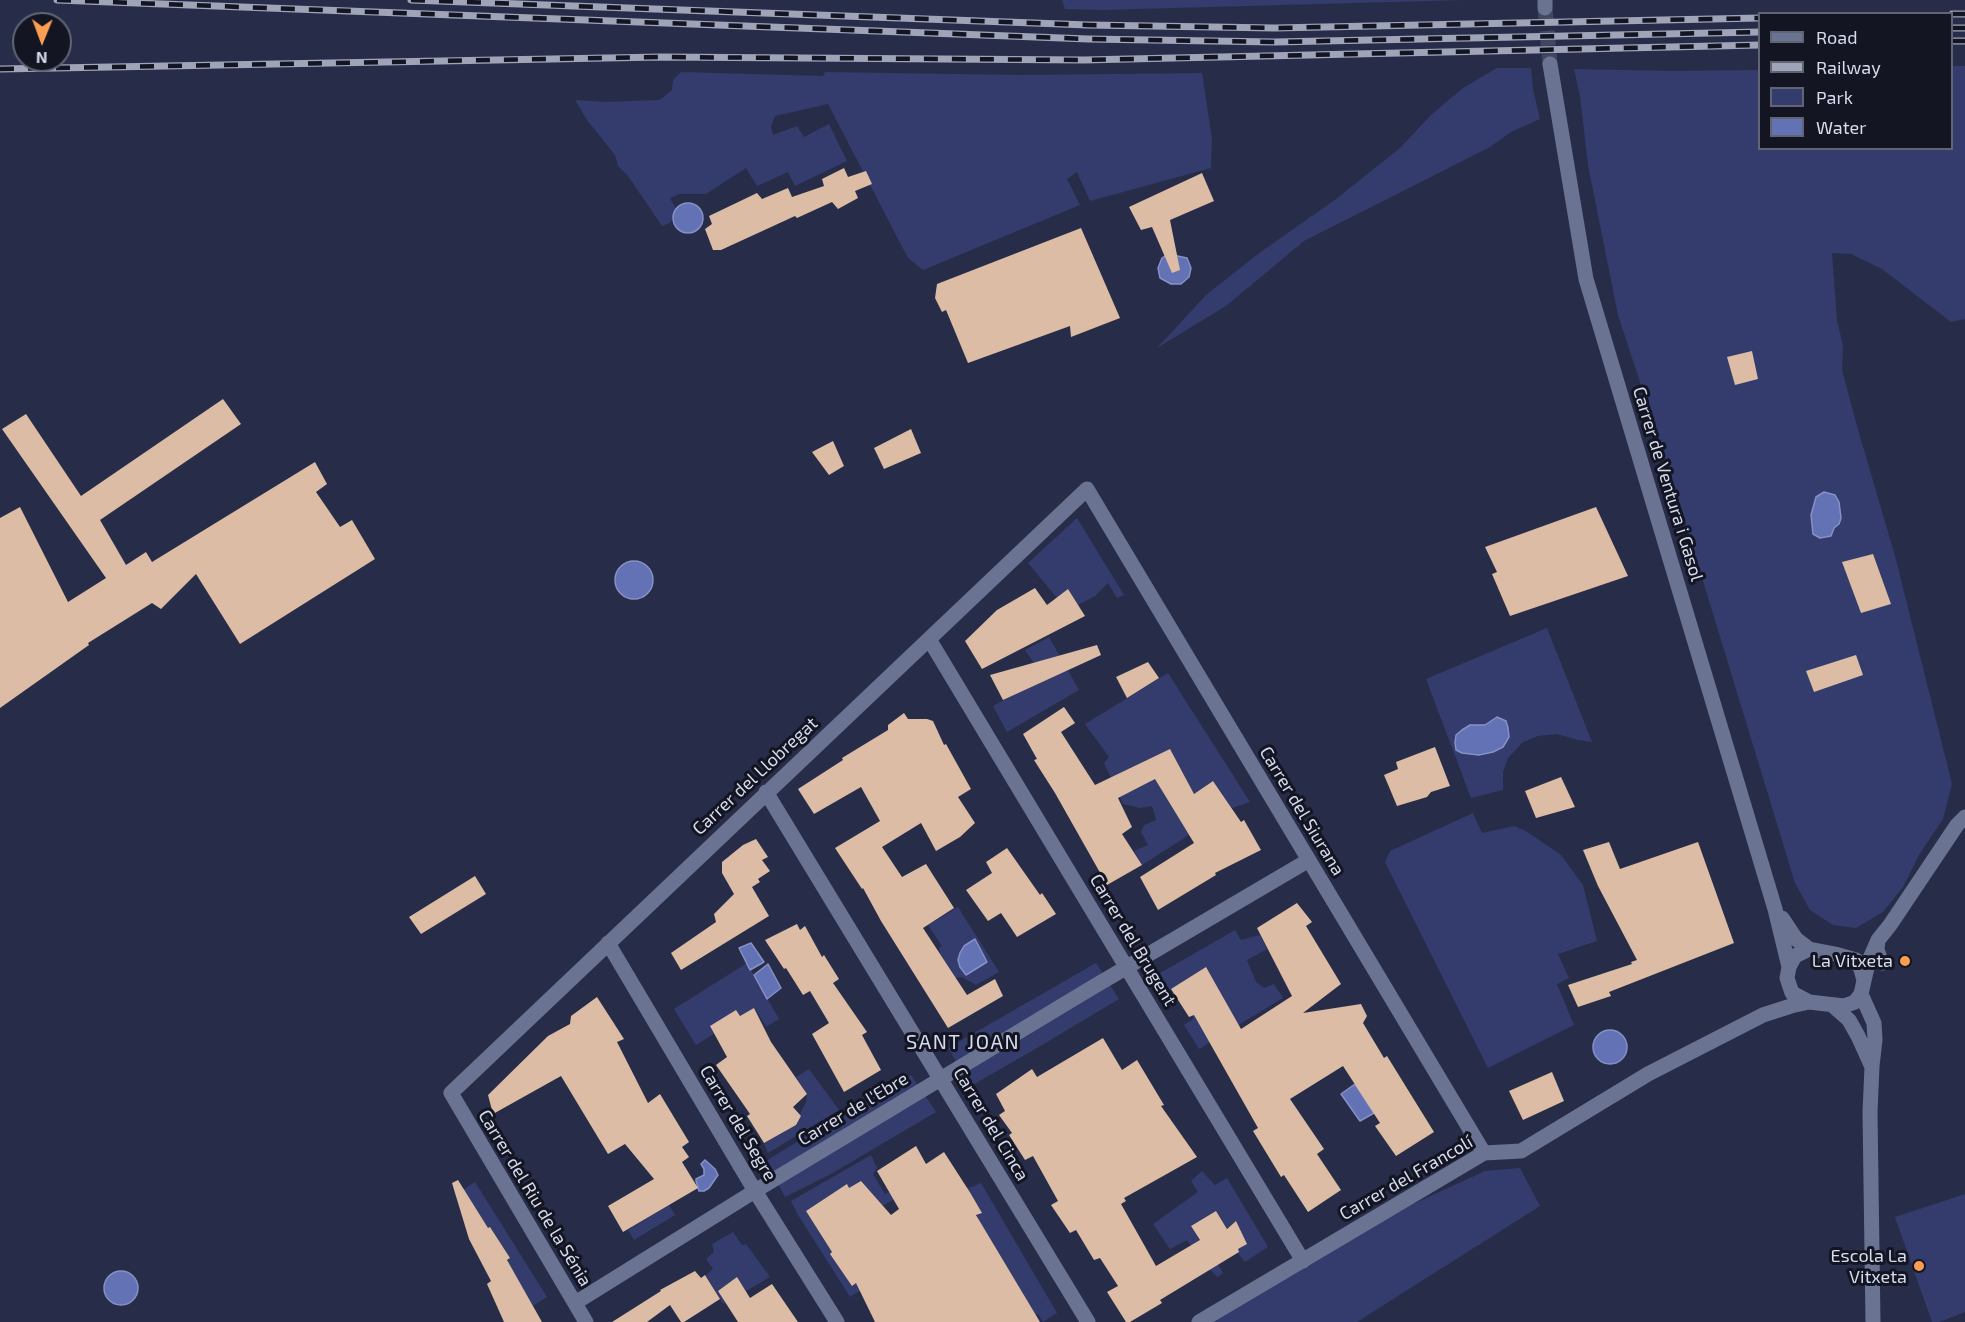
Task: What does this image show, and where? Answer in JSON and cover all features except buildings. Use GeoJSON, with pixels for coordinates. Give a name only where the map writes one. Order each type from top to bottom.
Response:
{"type":"FeatureCollection","features":[{"type":"Feature","properties":{"kind":"street","name":"Carrer de Ventura i Gasol"},"geometry":{"type":"LineString","coordinates":[[1550,64],[1586,279],[1775,909],[1789,968]]}},
{"type":"Feature","properties":{"kind":"street","name":"Carrer del Llobregat"},"geometry":{"type":"LineString","coordinates":[[451,1093],[1087,489]]}},
{"type":"Feature","properties":{"kind":"street","name":"Carrer del Siurana"},"geometry":{"type":"LineString","coordinates":[[1087,489],[1484,1153]]}},
{"type":"Feature","properties":{"kind":"street","name":"Carrer del Brugent"},"geometry":{"type":"LineString","coordinates":[[929,639],[1303,1261]]}},
{"type":"Feature","properties":{"kind":"street","name":"Carrer del Cinca"},"geometry":{"type":"LineString","coordinates":[[766,792],[1088,1322]]}},
{"type":"Feature","properties":{"kind":"street"},"geometry":{"type":"LineString","coordinates":[[1864,961],[1809,949],[1795,956],[1789,968],[1788,984],[1792,993],[1809,1002],[1844,1006],[1855,1002],[1862,987],[1864,961],[1956,825],[1965,817]]}},
{"type":"Feature","properties":{"kind":"street","name":"Carrer de l'Ebre"},"geometry":{"type":"LineString","coordinates":[[575,1303],[1126,967],[1309,860]]}},
{"type":"Feature","properties":{"kind":"street","name":"Carrer de Ventura i Gasol"},"geometry":{"type":"LineString","coordinates":[[1775,909],[1796,939],[1809,949]]}},
{"type":"Feature","properties":{"kind":"street"},"geometry":{"type":"LineString","coordinates":[[1864,961],[1878,940]]}},
{"type":"Feature","properties":{"kind":"street","name":"Carrer del Segre"},"geometry":{"type":"LineString","coordinates":[[608,943],[837,1322]]}},
{"type":"Feature","properties":{"kind":"street","name":"Carrer del Francolí"},"geometry":{"type":"LineString","coordinates":[[1763,1015],[1779,1000],[1788,984]]}},
{"type":"Feature","properties":{"kind":"street"},"geometry":{"type":"LineString","coordinates":[[1862,987],[1874,1023],[1875,1040],[1872,1067],[1871,1161],[1873,1322]]}},
{"type":"Feature","properties":{"kind":"street","name":"Carrer del Francolí"},"geometry":{"type":"LineString","coordinates":[[1199,1322],[1484,1153],[1521,1151],[1648,1074],[1763,1015],[1809,1002]]}},
{"type":"Feature","properties":{"kind":"street"},"geometry":{"type":"LineString","coordinates":[[1832,1005],[1849,1020],[1872,1067]]}},
{"type":"Feature","properties":{"kind":"street","name":"Carrer del Riu de la Sénia"},"geometry":{"type":"LineString","coordinates":[[451,1093],[586,1322]]}},
{"type":"Feature","properties":{"kind":"green space"},"geometry":{"type":"Polygon","coordinates":[[[1062,0],[1464,0],[1101,10],[1065,9],[1062,0]]]}},
{"type":"Feature","properties":{"kind":"green space"},"geometry":{"type":"Polygon","coordinates":[[[1953,66],[1965,66],[1965,319],[1951,322],[1882,269],[1851,254],[1832,253],[1837,320],[1843,346],[1842,370],[1895,556],[1952,784],[1943,819],[1919,855],[1903,887],[1883,912],[1856,928],[1833,925],[1810,910],[1795,883],[1675,489],[1618,315],[1588,165],[1580,96],[1574,69],[1758,70],[1758,150],[1953,150],[1953,66]]]}},
{"type":"Feature","properties":{"kind":"green space"},"geometry":{"type":"Polygon","coordinates":[[[1497,68],[1531,68],[1540,119],[1511,132],[1490,147],[1304,241],[1226,306],[1157,348],[1206,295],[1258,254],[1336,199],[1400,148],[1431,115],[1463,88],[1497,68]]]}},
{"type":"Feature","properties":{"kind":"green space"},"geometry":{"type":"Polygon","coordinates":[[[681,72],[823,76],[825,72],[1022,75],[1202,73],[1212,139],[1211,168],[1090,201],[1077,172],[1067,179],[1080,205],[923,270],[908,258],[828,104],[775,116],[771,127],[773,135],[797,126],[804,137],[829,124],[847,161],[795,186],[788,172],[757,186],[746,168],[706,194],[679,194],[670,198],[676,209],[670,223],[662,226],[628,176],[618,166],[615,155],[587,120],[575,100],[605,102],[660,100],[672,90],[673,80],[681,72]]]}},
{"type":"Feature","properties":{"kind":"green space"},"geometry":{"type":"Polygon","coordinates":[[[1077,518],[1124,595],[1117,598],[1108,583],[1095,596],[1078,605],[1068,589],[1057,598],[1028,563],[1077,518]]]}},
{"type":"Feature","properties":{"kind":"green space"},"geometry":{"type":"Polygon","coordinates":[[[1547,628],[1592,742],[1557,734],[1538,736],[1523,742],[1508,758],[1503,772],[1503,790],[1471,798],[1426,679],[1547,628]]]}},
{"type":"Feature","properties":{"kind":"green space"},"geometry":{"type":"Polygon","coordinates":[[[1049,637],[1079,690],[1007,732],[993,706],[1044,678],[1025,650],[1049,637]]]}},
{"type":"Feature","properties":{"kind":"green space"},"geometry":{"type":"Polygon","coordinates":[[[1168,673],[1250,802],[1232,808],[1213,781],[1173,808],[1189,835],[1142,865],[1134,851],[1148,845],[1141,832],[1144,825],[1156,820],[1152,806],[1140,808],[1123,804],[1104,763],[1109,757],[1085,724],[1168,673]]]}},
{"type":"Feature","properties":{"kind":"green space"},"geometry":{"type":"Polygon","coordinates":[[[1473,813],[1482,833],[1514,826],[1526,831],[1561,855],[1583,885],[1597,941],[1558,954],[1569,978],[1557,984],[1574,1025],[1488,1068],[1385,862],[1390,851],[1473,813]]]}},
{"type":"Feature","properties":{"kind":"green space"},"geometry":{"type":"Polygon","coordinates":[[[958,907],[999,972],[976,985],[962,977],[956,978],[940,953],[939,948],[942,946],[928,925],[958,907]]]}},
{"type":"Feature","properties":{"kind":"green space"},"geometry":{"type":"Polygon","coordinates":[[[1235,930],[1241,940],[1260,935],[1267,949],[1247,960],[1256,982],[1264,988],[1274,984],[1283,998],[1199,1049],[1184,1025],[1193,1019],[1193,1015],[1223,997],[1206,968],[1165,993],[1155,976],[1235,930]]]}},
{"type":"Feature","properties":{"kind":"green space"},"geometry":{"type":"Polygon","coordinates":[[[747,963],[779,1019],[766,1027],[755,1008],[740,1016],[736,1010],[711,1027],[714,1034],[696,1045],[674,1009],[747,963]]]}},
{"type":"Feature","properties":{"kind":"green space"},"geometry":{"type":"Polygon","coordinates":[[[1096,963],[1119,999],[971,1086],[948,1048],[1096,963]]]}},
{"type":"Feature","properties":{"kind":"green space"},"geometry":{"type":"Polygon","coordinates":[[[809,1069],[839,1110],[768,1153],[764,1143],[796,1125],[801,1116],[807,1094],[796,1077],[809,1069]]]}},
{"type":"Feature","properties":{"kind":"green space"},"geometry":{"type":"Polygon","coordinates":[[[911,1075],[936,1112],[831,1174],[785,1197],[766,1161],[911,1075]]]}},
{"type":"Feature","properties":{"kind":"green space"},"geometry":{"type":"Polygon","coordinates":[[[871,1155],[877,1168],[873,1174],[885,1194],[898,1187],[900,1196],[881,1207],[897,1235],[962,1228],[978,1218],[977,1215],[981,1212],[971,1194],[965,1195],[965,1186],[969,1188],[981,1183],[1057,1313],[1043,1322],[1038,1314],[1024,1322],[1025,1297],[1010,1272],[899,1267],[850,1297],[791,1201],[871,1155]]]}},
{"type":"Feature","properties":{"kind":"green space"},"geometry":{"type":"Polygon","coordinates":[[[1520,1168],[1540,1206],[1357,1322],[1214,1322],[1402,1209],[1485,1171],[1520,1168]]]}},
{"type":"Feature","properties":{"kind":"green space"},"geometry":{"type":"Polygon","coordinates":[[[1202,1171],[1215,1185],[1227,1178],[1268,1247],[1245,1262],[1238,1253],[1238,1249],[1246,1243],[1236,1221],[1227,1228],[1216,1211],[1191,1226],[1209,1257],[1216,1261],[1223,1273],[1217,1277],[1199,1258],[1187,1240],[1170,1249],[1153,1224],[1198,1192],[1191,1181],[1202,1171]]]}},
{"type":"Feature","properties":{"kind":"green space"},"geometry":{"type":"Polygon","coordinates":[[[475,1182],[547,1297],[533,1306],[507,1261],[510,1258],[490,1227],[488,1228],[460,1208],[455,1195],[475,1182]]]}},
{"type":"Feature","properties":{"kind":"green space"},"geometry":{"type":"Polygon","coordinates":[[[1965,1194],[1965,1312],[1939,1322],[1932,1322],[1895,1217],[1965,1194]]]}},
{"type":"Feature","properties":{"kind":"green space"},"geometry":{"type":"Polygon","coordinates":[[[669,1205],[675,1215],[634,1240],[628,1230],[669,1205]]]}},
{"type":"Feature","properties":{"kind":"green space"},"geometry":{"type":"Polygon","coordinates":[[[733,1232],[742,1245],[746,1244],[770,1277],[746,1291],[737,1278],[732,1298],[723,1304],[706,1275],[713,1269],[706,1259],[714,1252],[712,1244],[733,1232]]]}},
{"type":"Feature","properties":{"kind":"water"},"geometry":{"type":"Polygon","coordinates":[[[688,203],[698,208],[703,218],[698,228],[688,233],[678,228],[673,218],[678,208],[688,203]]]}},
{"type":"Feature","properties":{"kind":"water"},"geometry":{"type":"Polygon","coordinates":[[[1168,254],[1187,258],[1191,268],[1189,277],[1181,284],[1171,284],[1160,278],[1158,268],[1162,258],[1168,254]]]}},
{"type":"Feature","properties":{"kind":"water"},"geometry":{"type":"Polygon","coordinates":[[[1824,492],[1835,495],[1839,502],[1841,518],[1831,536],[1820,538],[1813,534],[1811,515],[1816,497],[1824,492]]]}},
{"type":"Feature","properties":{"kind":"water"},"geometry":{"type":"Polygon","coordinates":[[[634,561],[641,562],[647,567],[652,573],[652,587],[647,593],[641,598],[634,599],[627,598],[621,593],[616,587],[615,580],[616,573],[621,567],[627,562],[634,561]]]}},
{"type":"Feature","properties":{"kind":"water"},"geometry":{"type":"Polygon","coordinates":[[[1497,717],[1506,721],[1508,728],[1509,737],[1503,747],[1479,755],[1456,750],[1456,735],[1462,730],[1470,725],[1485,725],[1497,717]]]}},
{"type":"Feature","properties":{"kind":"water"},"geometry":{"type":"Polygon","coordinates":[[[975,939],[987,962],[966,975],[958,960],[964,946],[975,939]]]}},
{"type":"Feature","properties":{"kind":"water"},"geometry":{"type":"Polygon","coordinates":[[[751,943],[764,962],[750,970],[739,948],[751,943]]]}},
{"type":"Feature","properties":{"kind":"water"},"geometry":{"type":"Polygon","coordinates":[[[768,964],[781,988],[767,999],[754,975],[768,964]]]}},
{"type":"Feature","properties":{"kind":"water"},"geometry":{"type":"Polygon","coordinates":[[[1610,1030],[1622,1035],[1627,1047],[1622,1059],[1610,1064],[1598,1059],[1593,1047],[1598,1035],[1610,1030]]]}},
{"type":"Feature","properties":{"kind":"water"},"geometry":{"type":"Polygon","coordinates":[[[1355,1084],[1374,1113],[1360,1121],[1341,1094],[1355,1084]]]}},
{"type":"Feature","properties":{"kind":"water"},"geometry":{"type":"Polygon","coordinates":[[[705,1160],[718,1175],[709,1188],[699,1191],[696,1179],[704,1175],[701,1164],[705,1160]]]}},
{"type":"Feature","properties":{"kind":"water"},"geometry":{"type":"Polygon","coordinates":[[[121,1271],[133,1276],[138,1288],[133,1300],[121,1305],[109,1300],[104,1288],[109,1276],[121,1271]]]}},
{"type":"Feature","properties":{"kind":"tunnel"},"geometry":{"type":"LineString","coordinates":[[1545,8],[1550,64]]}},
{"type":"Feature","properties":{"kind":"railway"},"geometry":{"type":"LineString","coordinates":[[57,0],[1088,39],[1275,42],[1758,32]]}},
{"type":"Feature","properties":{"kind":"railway"},"geometry":{"type":"LineString","coordinates":[[411,0],[1088,25],[1275,28],[1758,18]]}},
{"type":"Feature","properties":{"kind":"railway"},"geometry":{"type":"LineString","coordinates":[[1953,14],[1965,14]]}},
{"type":"Feature","properties":{"kind":"railway"},"geometry":{"type":"LineString","coordinates":[[1953,28],[1965,28]]}},
{"type":"Feature","properties":{"kind":"railway"},"geometry":{"type":"LineString","coordinates":[[1953,41],[1965,41]]}},
{"type":"Feature","properties":{"kind":"railway"},"geometry":{"type":"LineString","coordinates":[[0,69],[661,57],[1084,60],[1758,45]]}},
{"type":"Feature","properties":{"kind":"place","name":"La Vitxeta"},"geometry":{"type":"Point","coordinates":[1905,961]}},
{"type":"Feature","properties":{"kind":"place","name":"Escola La Vitxeta"},"geometry":{"type":"Point","coordinates":[1919,1266]}},
{"type":"Feature","properties":{"kind":"district","name":"SANT JOAN"},"geometry":{"type":"Point","coordinates":[963,1042]}}]}
